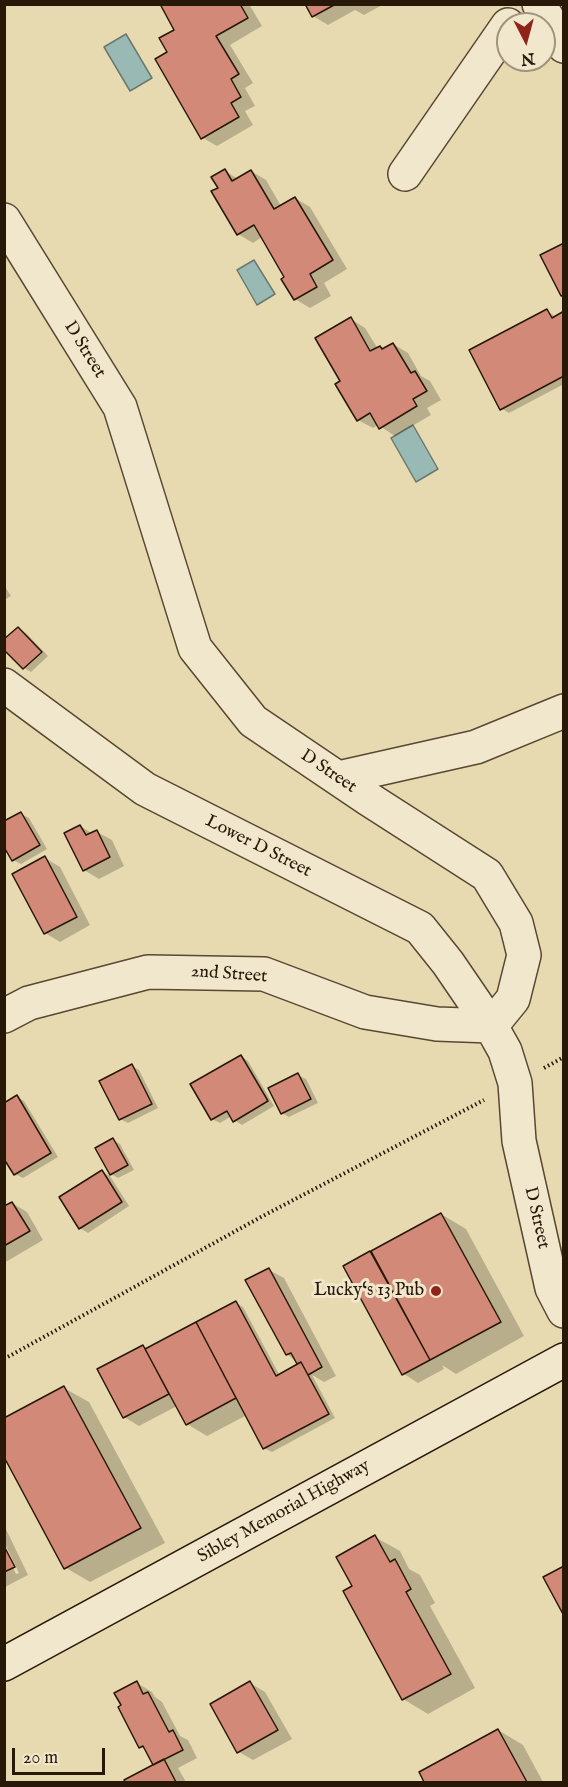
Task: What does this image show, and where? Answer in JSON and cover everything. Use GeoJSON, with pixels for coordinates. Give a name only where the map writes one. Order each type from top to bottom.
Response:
{"type":"FeatureCollection","features":[{"type":"Feature","properties":{"kind":"street"},"geometry":{"type":"LineString","coordinates":[[539,4],[564,46]]}},
{"type":"Feature","properties":{"kind":"street"},"geometry":{"type":"LineString","coordinates":[[405,174],[496,41]]}},
{"type":"Feature","properties":{"kind":"street","name":"D Street"},"geometry":{"type":"LineString","coordinates":[[4,220],[120,407],[195,648],[254,722],[487,875],[516,923],[524,955],[513,999],[490,1026],[505,1051],[515,1083],[519,1141],[552,1288],[564,1311]]}},
{"type":"Feature","properties":{"kind":"street","name":"Lower D Street"},"geometry":{"type":"LineString","coordinates":[[4,685],[145,789],[420,928],[448,963],[490,1026]]}},
{"type":"Feature","properties":{"kind":"street"},"geometry":{"type":"LineString","coordinates":[[338,778],[476,747],[564,711]]}},
{"type":"Feature","properties":{"kind":"street","name":"2nd Street"},"geometry":{"type":"LineString","coordinates":[[4,1016],[29,1004],[148,972],[264,974],[365,1012],[437,1024],[490,1026]]}},
{"type":"Feature","properties":{"kind":"street","name":"Sibley Memorial Highway"},"geometry":{"type":"LineString","coordinates":[[4,1664],[564,1360]]}},
{"type":"Feature","properties":{"kind":"path"},"geometry":{"type":"LineString","coordinates":[[556,1061],[564,1058]]}},
{"type":"Feature","properties":{"kind":"path"},"geometry":{"type":"LineString","coordinates":[[4,1359],[261,1217],[484,1100]]}},
{"type":"Feature","properties":{"kind":"water"},"geometry":{"type":"Polygon","coordinates":[[[126,34],[152,78],[130,91],[104,47],[126,34]]]}},
{"type":"Feature","properties":{"kind":"water"},"geometry":{"type":"Polygon","coordinates":[[[254,260],[275,294],[257,305],[237,270],[254,260]]]}},
{"type":"Feature","properties":{"kind":"water"},"geometry":{"type":"Polygon","coordinates":[[[413,425],[438,469],[416,482],[391,438],[413,425]]]}},
{"type":"Feature","properties":{"kind":"building"},"geometry":{"type":"Polygon","coordinates":[[[160,4],[240,4],[248,18],[216,36],[239,74],[231,79],[241,97],[231,103],[239,117],[201,139],[155,59],[167,52],[159,38],[174,30],[160,4]]]}},
{"type":"Feature","properties":{"kind":"building"},"geometry":{"type":"Polygon","coordinates":[[[305,4],[336,4],[312,17],[305,4]]]}},
{"type":"Feature","properties":{"kind":"building"},"geometry":{"type":"Polygon","coordinates":[[[225,169],[232,181],[251,170],[274,209],[295,197],[333,260],[310,274],[317,287],[294,300],[281,279],[284,277],[254,225],[237,235],[211,191],[218,188],[211,177],[225,169]]]}},
{"type":"Feature","properties":{"kind":"building"},"geometry":{"type":"Polygon","coordinates":[[[564,243],[564,295],[561,296],[540,255],[564,243]]]}},
{"type":"Feature","properties":{"kind":"building"},"geometry":{"type":"Polygon","coordinates":[[[547,309],[552,318],[564,311],[564,376],[500,410],[469,350],[547,309]]]}},
{"type":"Feature","properties":{"kind":"building"},"geometry":{"type":"Polygon","coordinates":[[[351,317],[370,351],[380,346],[382,349],[393,343],[411,373],[415,371],[427,391],[413,399],[417,406],[379,429],[370,413],[357,421],[335,384],[340,381],[315,338],[351,317]]]}},
{"type":"Feature","properties":{"kind":"building"},"geometry":{"type":"Polygon","coordinates":[[[18,627],[42,652],[23,669],[4,650],[4,639],[18,627]]]}},
{"type":"Feature","properties":{"kind":"building"},"geometry":{"type":"Polygon","coordinates":[[[21,812],[40,845],[12,861],[4,847],[4,821],[21,812]]]}},
{"type":"Feature","properties":{"kind":"building"},"geometry":{"type":"Polygon","coordinates":[[[80,825],[86,835],[97,830],[110,857],[83,871],[64,833],[80,825]]]}},
{"type":"Feature","properties":{"kind":"building"},"geometry":{"type":"Polygon","coordinates":[[[45,856],[77,917],[44,934],[12,874],[45,856]]]}},
{"type":"Feature","properties":{"kind":"building"},"geometry":{"type":"Polygon","coordinates":[[[241,1055],[268,1101],[233,1122],[227,1111],[211,1120],[190,1084],[241,1055]]]}},
{"type":"Feature","properties":{"kind":"building"},"geometry":{"type":"Polygon","coordinates":[[[132,1064],[152,1104],[119,1120],[99,1081],[132,1064]]]}},
{"type":"Feature","properties":{"kind":"building"},"geometry":{"type":"Polygon","coordinates":[[[298,1073],[311,1099],[281,1114],[268,1088],[298,1073]]]}},
{"type":"Feature","properties":{"kind":"building"},"geometry":{"type":"Polygon","coordinates":[[[17,1095],[51,1153],[14,1175],[4,1159],[4,1103],[17,1095]]]}},
{"type":"Feature","properties":{"kind":"building"},"geometry":{"type":"Polygon","coordinates":[[[113,1138],[128,1165],[110,1175],[95,1148],[113,1138]]]}},
{"type":"Feature","properties":{"kind":"building"},"geometry":{"type":"Polygon","coordinates":[[[102,1170],[122,1202],[79,1229],[59,1197],[102,1170]]]}},
{"type":"Feature","properties":{"kind":"building"},"geometry":{"type":"Polygon","coordinates":[[[12,1202],[30,1231],[4,1246],[4,1206],[12,1202]]]}},
{"type":"Feature","properties":{"kind":"building"},"geometry":{"type":"Polygon","coordinates":[[[441,1213],[501,1322],[430,1360],[371,1251],[441,1213]]]}},
{"type":"Feature","properties":{"kind":"building"},"geometry":{"type":"Polygon","coordinates":[[[370,1251],[430,1360],[402,1375],[343,1266],[370,1251]]]}},
{"type":"Feature","properties":{"kind":"building"},"geometry":{"type":"Polygon","coordinates":[[[269,1268],[322,1367],[308,1375],[301,1362],[297,1364],[291,1353],[286,1355],[245,1280],[269,1268]]]}},
{"type":"Feature","properties":{"kind":"building"},"geometry":{"type":"Polygon","coordinates":[[[236,1301],[276,1376],[301,1362],[329,1414],[263,1449],[196,1322],[236,1301]]]}},
{"type":"Feature","properties":{"kind":"building"},"geometry":{"type":"Polygon","coordinates":[[[196,1322],[236,1398],[186,1425],[145,1349],[196,1322]]]}},
{"type":"Feature","properties":{"kind":"building"},"geometry":{"type":"Polygon","coordinates":[[[143,1345],[169,1394],[123,1418],[97,1369],[143,1345]]]}},
{"type":"Feature","properties":{"kind":"building"},"geometry":{"type":"Polygon","coordinates":[[[64,1386],[141,1528],[64,1569],[4,1457],[4,1418],[64,1386]]]}},
{"type":"Feature","properties":{"kind":"building"},"geometry":{"type":"Polygon","coordinates":[[[375,1535],[390,1562],[395,1559],[411,1589],[406,1592],[451,1674],[402,1700],[343,1591],[352,1586],[336,1557],[375,1535]]]}},
{"type":"Feature","properties":{"kind":"building"},"geometry":{"type":"Polygon","coordinates":[[[4,1546],[15,1567],[4,1572],[4,1546]]]}},
{"type":"Feature","properties":{"kind":"building"},"geometry":{"type":"Polygon","coordinates":[[[564,1566],[564,1616],[543,1577],[564,1566]]]}},
{"type":"Feature","properties":{"kind":"building"},"geometry":{"type":"Polygon","coordinates":[[[137,1681],[143,1694],[148,1692],[169,1732],[173,1730],[183,1750],[153,1765],[143,1746],[139,1748],[118,1707],[121,1705],[114,1693],[137,1681]]]}},
{"type":"Feature","properties":{"kind":"building"},"geometry":{"type":"Polygon","coordinates":[[[250,1681],[278,1730],[237,1753],[210,1704],[250,1681]]]}},
{"type":"Feature","properties":{"kind":"building"},"geometry":{"type":"Polygon","coordinates":[[[498,1729],[527,1782],[424,1782],[419,1772],[498,1729]]]}},
{"type":"Feature","properties":{"kind":"building"},"geometry":{"type":"Polygon","coordinates":[[[164,1759],[176,1782],[125,1782],[124,1780],[164,1759]]]}},
{"type":"Feature","properties":{"kind":"place","name":"Lucky‘s 13 Pub"},"geometry":{"type":"Point","coordinates":[436,1291]}}]}
